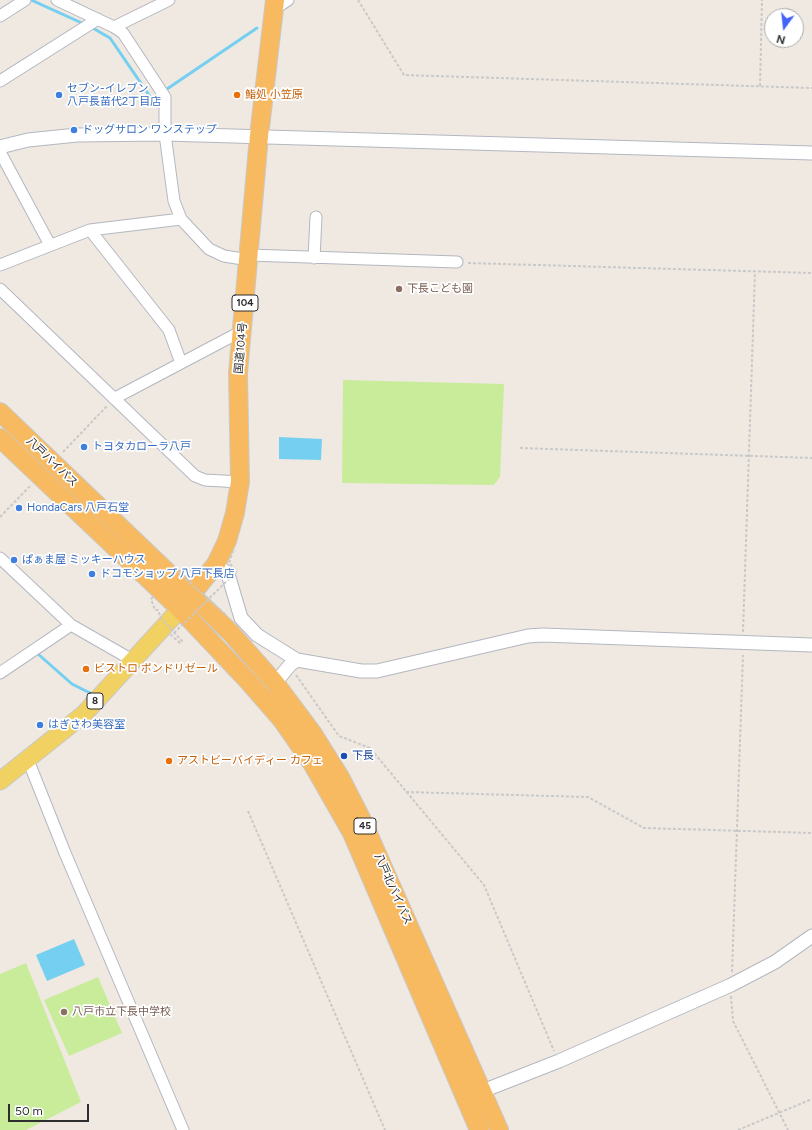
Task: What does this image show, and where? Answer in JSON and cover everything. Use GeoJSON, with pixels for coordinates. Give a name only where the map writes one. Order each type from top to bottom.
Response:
{"type":"FeatureCollection","features":[{"type":"Feature","properties":{"kind":"highway","name":"国道104号"},"geometry":{"type":"LineString","coordinates":[[180,609],[200,597],[208,565],[227,541],[235,513],[240,482],[238,373],[259,136],[279,3]]}},
{"type":"Feature","properties":{"kind":"highway","name":"八戸バイパス"},"geometry":{"type":"LineString","coordinates":[[0,412],[200,597]]}},
{"type":"Feature","properties":{"kind":"highway","name":"八戸バイパス"},"geometry":{"type":"LineString","coordinates":[[0,438],[180,609]]}},
{"type":"Feature","properties":{"kind":"highway","name":"八戸北バイパス"},"geometry":{"type":"LineString","coordinates":[[200,597],[275,683],[313,734],[340,777],[362,820],[499,1130]]}},
{"type":"Feature","properties":{"kind":"highway","name":"八戸北バイパス"},"geometry":{"type":"LineString","coordinates":[[180,609],[249,682],[282,720],[319,776],[356,840],[479,1130]]}},
{"type":"Feature","properties":{"kind":"main road","name":"8"},"geometry":{"type":"LineString","coordinates":[[0,781],[84,714],[180,609]]}},
{"type":"Feature","properties":{"kind":"street"},"geometry":{"type":"LineString","coordinates":[[0,16],[25,0]]}},
{"type":"Feature","properties":{"kind":"street"},"geometry":{"type":"LineString","coordinates":[[58,0],[114,27],[122,33],[165,97],[165,134],[174,201],[181,219],[209,249],[224,256],[249,258],[314,258],[457,262]]}},
{"type":"Feature","properties":{"kind":"street"},"geometry":{"type":"LineString","coordinates":[[114,27],[169,0]]}},
{"type":"Feature","properties":{"kind":"street"},"geometry":{"type":"LineString","coordinates":[[0,81],[98,19]]}},
{"type":"Feature","properties":{"kind":"street"},"geometry":{"type":"LineString","coordinates":[[0,147],[28,140],[77,135],[165,134],[812,153]]}},
{"type":"Feature","properties":{"kind":"street"},"geometry":{"type":"LineString","coordinates":[[0,152],[50,245]]}},
{"type":"Feature","properties":{"kind":"street"},"geometry":{"type":"LineString","coordinates":[[314,258],[316,217]]}},
{"type":"Feature","properties":{"kind":"street"},"geometry":{"type":"LineString","coordinates":[[0,264],[90,230],[181,219]]}},
{"type":"Feature","properties":{"kind":"street"},"geometry":{"type":"LineString","coordinates":[[90,230],[168,330],[180,363]]}},
{"type":"Feature","properties":{"kind":"street"},"geometry":{"type":"LineString","coordinates":[[0,289],[195,476],[204,480],[240,482]]}},
{"type":"Feature","properties":{"kind":"street"},"geometry":{"type":"LineString","coordinates":[[115,398],[242,331]]}},
{"type":"Feature","properties":{"kind":"street"},"geometry":{"type":"LineString","coordinates":[[0,558],[71,625],[134,661]]}},
{"type":"Feature","properties":{"kind":"street"},"geometry":{"type":"LineString","coordinates":[[208,565],[228,574],[241,618],[257,635],[293,663],[361,671],[377,671],[528,636],[543,635],[812,645]]}},
{"type":"Feature","properties":{"kind":"street"},"geometry":{"type":"LineString","coordinates":[[0,673],[71,625]]}},
{"type":"Feature","properties":{"kind":"street"},"geometry":{"type":"LineString","coordinates":[[275,683],[293,663]]}},
{"type":"Feature","properties":{"kind":"street"},"geometry":{"type":"LineString","coordinates":[[28,760],[65,853],[183,1130]]}},
{"type":"Feature","properties":{"kind":"street"},"geometry":{"type":"LineString","coordinates":[[466,1098],[559,1061],[731,985],[775,962],[812,936]]}},
{"type":"Feature","properties":{"kind":"path"},"geometry":{"type":"LineString","coordinates":[[358,0],[404,75],[812,88]]}},
{"type":"Feature","properties":{"kind":"path"},"geometry":{"type":"LineString","coordinates":[[760,86],[762,0]]}},
{"type":"Feature","properties":{"kind":"path"},"geometry":{"type":"LineString","coordinates":[[457,262],[812,273]]}},
{"type":"Feature","properties":{"kind":"path"},"geometry":{"type":"LineString","coordinates":[[755,271],[738,831],[731,985],[733,1021],[788,1130]]}},
{"type":"Feature","properties":{"kind":"path"},"geometry":{"type":"LineString","coordinates":[[58,457],[115,398]]}},
{"type":"Feature","properties":{"kind":"path"},"geometry":{"type":"LineString","coordinates":[[520,448],[812,458]]}},
{"type":"Feature","properties":{"kind":"path"},"geometry":{"type":"LineString","coordinates":[[0,518],[34,482]]}},
{"type":"Feature","properties":{"kind":"path"},"geometry":{"type":"LineString","coordinates":[[174,633],[200,597],[237,571],[229,563],[233,551],[236,551]]}},
{"type":"Feature","properties":{"kind":"path"},"geometry":{"type":"LineString","coordinates":[[208,565],[199,570],[181,570],[179,573],[200,597],[225,614]]}},
{"type":"Feature","properties":{"kind":"path"},"geometry":{"type":"LineString","coordinates":[[152,597],[151,599],[155,610],[158,610],[161,618],[182,641],[180,643],[170,634]]}},
{"type":"Feature","properties":{"kind":"path"},"geometry":{"type":"LineString","coordinates":[[293,663],[306,692],[339,736],[370,748],[484,885],[559,1061]]}},
{"type":"Feature","properties":{"kind":"path"},"geometry":{"type":"LineString","coordinates":[[406,792],[588,797],[644,828],[812,833]]}},
{"type":"Feature","properties":{"kind":"path"},"geometry":{"type":"LineString","coordinates":[[248,811],[386,1130]]}},
{"type":"Feature","properties":{"kind":"path"},"geometry":{"type":"LineString","coordinates":[[738,1130],[812,1099]]}},
{"type":"Feature","properties":{"kind":"green space"},"geometry":{"type":"Polygon","coordinates":[[[343,380],[504,384],[500,477],[494,485],[342,483],[343,380]]]}},
{"type":"Feature","properties":{"kind":"green space"},"geometry":{"type":"Polygon","coordinates":[[[26,963],[81,1102],[26,1130],[0,1130],[0,974],[26,963]]]}},
{"type":"Feature","properties":{"kind":"green space"},"geometry":{"type":"Polygon","coordinates":[[[98,977],[122,1033],[69,1056],[44,1000],[98,977]]]}},
{"type":"Feature","properties":{"kind":"water"},"geometry":{"type":"Polygon","coordinates":[[[279,437],[322,439],[321,460],[279,459],[279,437]]]}},
{"type":"Feature","properties":{"kind":"water"},"geometry":{"type":"Polygon","coordinates":[[[74,939],[85,965],[47,981],[36,955],[74,939]]]}},
{"type":"Feature","properties":{"kind":"waterway"},"geometry":{"type":"LineString","coordinates":[[31,0],[84,24]]}},
{"type":"Feature","properties":{"kind":"waterway"},"geometry":{"type":"LineString","coordinates":[[91,27],[110,38],[151,98],[160,95]]}},
{"type":"Feature","properties":{"kind":"waterway"},"geometry":{"type":"LineString","coordinates":[[164,91],[257,28]]}},
{"type":"Feature","properties":{"kind":"waterway"},"geometry":{"type":"LineString","coordinates":[[38,654],[72,684],[90,693]]}},
{"type":"Feature","properties":{"kind":"place","name":"セブン-イレブン 八戸長苗代2丁目店"},"geometry":{"type":"Point","coordinates":[59,95]}},
{"type":"Feature","properties":{"kind":"place","name":"鮨処 小笠原"},"geometry":{"type":"Point","coordinates":[237,95]}},
{"type":"Feature","properties":{"kind":"place","name":"ドッグサロン ワンステップ"},"geometry":{"type":"Point","coordinates":[74,130]}},
{"type":"Feature","properties":{"kind":"place","name":"下長こども園"},"geometry":{"type":"Point","coordinates":[399,289]}},
{"type":"Feature","properties":{"kind":"place","name":"トヨタカローラ八戸"},"geometry":{"type":"Point","coordinates":[84,447]}},
{"type":"Feature","properties":{"kind":"place","name":"HondaCars 八戸石堂"},"geometry":{"type":"Point","coordinates":[19,508]}},
{"type":"Feature","properties":{"kind":"place","name":"ぱぁま屋 ミッキーハウス"},"geometry":{"type":"Point","coordinates":[14,560]}},
{"type":"Feature","properties":{"kind":"place","name":"ドコモショップ 八戸下長店"},"geometry":{"type":"Point","coordinates":[92,574]}},
{"type":"Feature","properties":{"kind":"place","name":"ビストロ ポンドリゼール"},"geometry":{"type":"Point","coordinates":[86,669]}},
{"type":"Feature","properties":{"kind":"place","name":"はぎさわ美容室"},"geometry":{"type":"Point","coordinates":[40,725]}},
{"type":"Feature","properties":{"kind":"place","name":"下長"},"geometry":{"type":"Point","coordinates":[344,756]}},
{"type":"Feature","properties":{"kind":"place","name":"アストビーバイディー カフェ"},"geometry":{"type":"Point","coordinates":[169,761]}},
{"type":"Feature","properties":{"kind":"place","name":"八戸市立下長中学校"},"geometry":{"type":"Point","coordinates":[64,1012]}}]}
